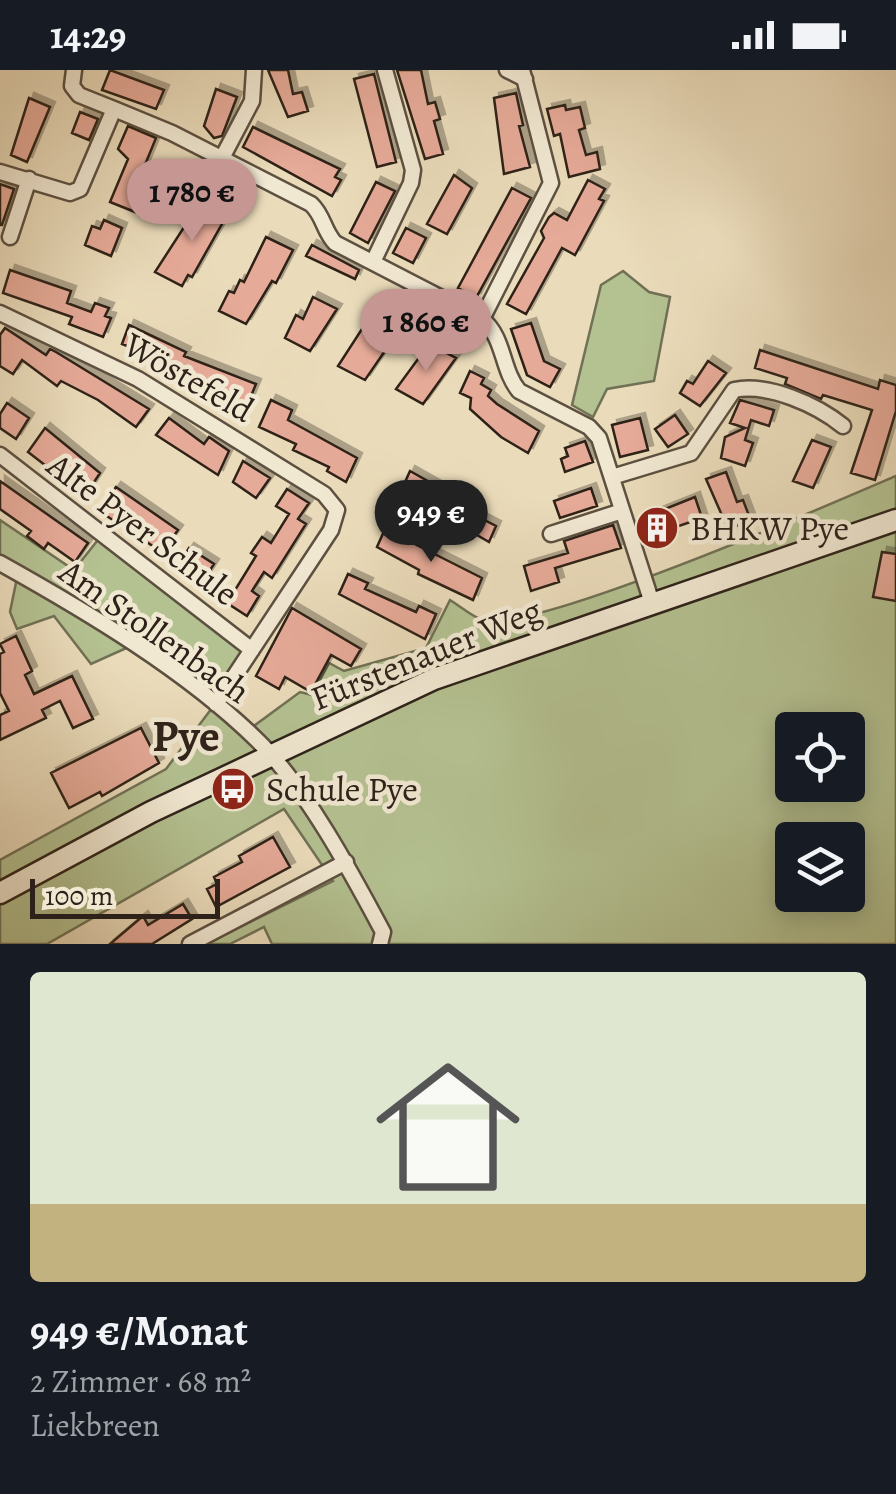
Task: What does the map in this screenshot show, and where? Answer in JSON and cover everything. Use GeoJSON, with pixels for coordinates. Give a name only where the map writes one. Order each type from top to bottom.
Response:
{"type":"FeatureCollection","features":[{"type":"Feature","properties":{"kind":"street"},"geometry":{"type":"LineString","coordinates":[[74,70],[72,86],[80,95],[222,158],[312,204],[322,214],[325,232],[334,242],[482,319],[495,330],[511,382],[519,391],[589,426],[598,438],[652,602]]}},
{"type":"Feature","properties":{"kind":"street"},"geometry":{"type":"LineString","coordinates":[[222,158],[252,101],[254,70]]}},
{"type":"Feature","properties":{"kind":"street"},"geometry":{"type":"LineString","coordinates":[[373,262],[412,183],[386,70]]}},
{"type":"Feature","properties":{"kind":"street"},"geometry":{"type":"LineString","coordinates":[[482,319],[551,184],[524,74],[507,70]]}},
{"type":"Feature","properties":{"kind":"street"},"geometry":{"type":"LineString","coordinates":[[0,172],[70,192],[80,189],[114,109]]}},
{"type":"Feature","properties":{"kind":"street"},"geometry":{"type":"LineString","coordinates":[[10,238],[30,179]]}},
{"type":"Feature","properties":{"kind":"street","name":"Wöstefeld"},"geometry":{"type":"LineString","coordinates":[[0,312],[138,380],[324,494],[337,510],[336,520],[252,650]]}},
{"type":"Feature","properties":{"kind":"street"},"geometry":{"type":"LineString","coordinates":[[612,477],[691,453],[734,390],[750,387],[822,409],[843,426]]}},
{"type":"Feature","properties":{"kind":"street","name":"Alte Pyer Schule"},"geometry":{"type":"LineString","coordinates":[[0,455],[252,650]]}},
{"type":"Feature","properties":{"kind":"street"},"geometry":{"type":"LineString","coordinates":[[552,534],[622,511]]}},
{"type":"Feature","properties":{"kind":"street","name":"Fürstenauer Weg"},"geometry":{"type":"LineString","coordinates":[[0,893],[270,755],[434,679],[896,520]]}},
{"type":"Feature","properties":{"kind":"street","name":"Am Stollenbach"},"geometry":{"type":"LineString","coordinates":[[0,563],[132,644],[216,704],[270,755],[346,862],[383,932],[380,944]]}},
{"type":"Feature","properties":{"kind":"street"},"geometry":{"type":"LineString","coordinates":[[216,704],[252,650]]}},
{"type":"Feature","properties":{"kind":"street"},"geometry":{"type":"LineString","coordinates":[[190,944],[346,862]]}},
{"type":"Feature","properties":{"kind":"green space"},"geometry":{"type":"Polygon","coordinates":[[[623,271],[649,292],[670,297],[654,381],[607,389],[593,417],[572,405],[601,285],[623,271]]]}},
{"type":"Feature","properties":{"kind":"green space"},"geometry":{"type":"Polygon","coordinates":[[[896,476],[896,944],[272,944],[264,927],[230,944],[206,944],[333,881],[284,809],[47,944],[0,944],[0,860],[166,769],[215,704],[133,645],[91,664],[54,616],[17,629],[10,612],[18,573],[0,563],[0,520],[74,570],[101,536],[252,650],[216,704],[247,731],[300,692],[312,695],[329,663],[344,671],[426,648],[450,600],[483,620],[513,619],[619,588],[896,476]]]}},
{"type":"Feature","properties":{"kind":"building"},"geometry":{"type":"Polygon","coordinates":[[[110,70],[164,90],[156,109],[102,90],[110,70]]]}},
{"type":"Feature","properties":{"kind":"building"},"geometry":{"type":"Polygon","coordinates":[[[268,70],[288,70],[293,94],[302,92],[308,111],[288,117],[268,70]]]}},
{"type":"Feature","properties":{"kind":"building"},"geometry":{"type":"Polygon","coordinates":[[[397,70],[421,70],[428,104],[435,102],[440,119],[434,121],[443,154],[425,159],[397,70]]]}},
{"type":"Feature","properties":{"kind":"building"},"geometry":{"type":"Polygon","coordinates":[[[374,74],[396,162],[377,167],[354,79],[374,74]]]}},
{"type":"Feature","properties":{"kind":"building"},"geometry":{"type":"Polygon","coordinates":[[[216,89],[237,97],[222,136],[214,138],[204,126],[216,89]]]}},
{"type":"Feature","properties":{"kind":"building"},"geometry":{"type":"Polygon","coordinates":[[[516,93],[523,125],[519,126],[530,167],[504,174],[494,98],[516,93]]]}},
{"type":"Feature","properties":{"kind":"building"},"geometry":{"type":"Polygon","coordinates":[[[29,98],[50,107],[27,162],[11,155],[29,98]]]}},
{"type":"Feature","properties":{"kind":"building"},"geometry":{"type":"Polygon","coordinates":[[[565,105],[566,110],[580,107],[585,128],[579,130],[586,155],[597,152],[600,169],[569,177],[560,134],[554,136],[547,109],[565,105]]]}},
{"type":"Feature","properties":{"kind":"building"},"geometry":{"type":"Polygon","coordinates":[[[80,112],[98,119],[89,140],[72,133],[80,112]]]}},
{"type":"Feature","properties":{"kind":"building"},"geometry":{"type":"Polygon","coordinates":[[[128,126],[156,138],[138,182],[145,186],[135,212],[110,202],[128,159],[118,149],[128,126]]]}},
{"type":"Feature","properties":{"kind":"building"},"geometry":{"type":"Polygon","coordinates":[[[253,127],[340,169],[335,177],[341,180],[332,196],[243,147],[253,127]]]}},
{"type":"Feature","properties":{"kind":"building"},"geometry":{"type":"Polygon","coordinates":[[[454,175],[472,188],[447,234],[427,224],[454,175]]]}},
{"type":"Feature","properties":{"kind":"building"},"geometry":{"type":"Polygon","coordinates":[[[588,180],[605,189],[599,199],[604,201],[575,255],[562,248],[526,314],[507,304],[544,238],[541,231],[549,217],[554,213],[567,220],[588,180]]]}},
{"type":"Feature","properties":{"kind":"building"},"geometry":{"type":"Polygon","coordinates":[[[376,182],[395,191],[368,243],[350,233],[376,182]]]}},
{"type":"Feature","properties":{"kind":"building"},"geometry":{"type":"Polygon","coordinates":[[[0,184],[14,189],[2,225],[0,225],[0,184]]]}},
{"type":"Feature","properties":{"kind":"building"},"geometry":{"type":"Polygon","coordinates":[[[512,188],[531,198],[476,298],[458,288],[512,188]]]}},
{"type":"Feature","properties":{"kind":"building"},"geometry":{"type":"Polygon","coordinates":[[[201,201],[227,215],[192,277],[188,275],[182,286],[155,272],[201,201]]]}},
{"type":"Feature","properties":{"kind":"building"},"geometry":{"type":"Polygon","coordinates":[[[104,220],[122,228],[111,256],[85,245],[92,226],[100,229],[104,220]]]}},
{"type":"Feature","properties":{"kind":"building"},"geometry":{"type":"Polygon","coordinates":[[[406,228],[426,238],[413,263],[393,253],[406,228]]]}},
{"type":"Feature","properties":{"kind":"building"},"geometry":{"type":"Polygon","coordinates":[[[266,237],[293,250],[276,283],[272,281],[246,324],[219,311],[229,291],[234,293],[240,280],[244,282],[266,237]]]}},
{"type":"Feature","properties":{"kind":"building"},"geometry":{"type":"Polygon","coordinates":[[[312,245],[359,270],[355,279],[306,256],[312,245]]]}},
{"type":"Feature","properties":{"kind":"building"},"geometry":{"type":"Polygon","coordinates":[[[10,270],[71,291],[67,303],[91,312],[95,303],[109,308],[105,316],[111,318],[103,337],[69,324],[72,317],[3,293],[10,270]]]}},
{"type":"Feature","properties":{"kind":"building"},"geometry":{"type":"Polygon","coordinates":[[[313,297],[337,309],[310,351],[285,338],[296,315],[303,319],[313,297]]]}},
{"type":"Feature","properties":{"kind":"building"},"geometry":{"type":"Polygon","coordinates":[[[371,315],[400,329],[365,380],[338,366],[371,315]]]}},
{"type":"Feature","properties":{"kind":"building"},"geometry":{"type":"Polygon","coordinates":[[[531,323],[544,361],[560,369],[550,387],[527,375],[511,329],[531,323]]]}},
{"type":"Feature","properties":{"kind":"building"},"geometry":{"type":"Polygon","coordinates":[[[129,325],[186,352],[184,356],[256,384],[244,413],[224,404],[226,399],[189,384],[191,381],[153,367],[156,357],[122,344],[129,325]]]}},
{"type":"Feature","properties":{"kind":"building"},"geometry":{"type":"Polygon","coordinates":[[[5,328],[46,355],[50,349],[56,352],[149,409],[136,427],[98,400],[61,381],[57,386],[22,360],[13,374],[0,366],[0,335],[5,328]]]}},
{"type":"Feature","properties":{"kind":"building"},"geometry":{"type":"Polygon","coordinates":[[[429,344],[456,358],[423,404],[396,389],[429,344]]]}},
{"type":"Feature","properties":{"kind":"building"},"geometry":{"type":"Polygon","coordinates":[[[760,350],[878,389],[880,380],[896,385],[896,411],[875,480],[851,473],[872,410],[823,395],[821,399],[785,384],[787,378],[755,368],[760,350]]]}},
{"type":"Feature","properties":{"kind":"building"},"geometry":{"type":"Polygon","coordinates":[[[708,361],[726,373],[700,406],[680,393],[687,381],[693,384],[708,361]]]}},
{"type":"Feature","properties":{"kind":"building"},"geometry":{"type":"Polygon","coordinates":[[[470,371],[484,378],[481,384],[491,390],[488,396],[497,404],[539,431],[528,453],[501,437],[470,409],[471,398],[460,393],[470,371]]]}},
{"type":"Feature","properties":{"kind":"building"},"geometry":{"type":"Polygon","coordinates":[[[271,400],[292,410],[288,420],[357,458],[346,482],[327,471],[329,467],[293,450],[296,444],[259,427],[271,400]]]}},
{"type":"Feature","properties":{"kind":"building"},"geometry":{"type":"Polygon","coordinates":[[[740,400],[774,410],[769,426],[751,420],[745,440],[753,443],[745,466],[721,458],[725,437],[745,428],[730,423],[740,400]]]}},
{"type":"Feature","properties":{"kind":"building"},"geometry":{"type":"Polygon","coordinates":[[[7,403],[29,418],[16,439],[0,428],[0,414],[7,403]]]}},
{"type":"Feature","properties":{"kind":"building"},"geometry":{"type":"Polygon","coordinates":[[[675,415],[688,434],[668,447],[655,429],[675,415]]]}},
{"type":"Feature","properties":{"kind":"building"},"geometry":{"type":"Polygon","coordinates":[[[169,418],[204,444],[209,437],[229,451],[218,475],[156,435],[169,418]]]}},
{"type":"Feature","properties":{"kind":"building"},"geometry":{"type":"Polygon","coordinates":[[[640,418],[648,450],[620,457],[612,425],[640,418]]]}},
{"type":"Feature","properties":{"kind":"building"},"geometry":{"type":"Polygon","coordinates":[[[45,428],[100,473],[85,496],[28,452],[45,428]]]}},
{"type":"Feature","properties":{"kind":"building"},"geometry":{"type":"Polygon","coordinates":[[[812,440],[831,447],[813,488],[793,481],[812,440]]]}},
{"type":"Feature","properties":{"kind":"building"},"geometry":{"type":"Polygon","coordinates":[[[585,441],[593,462],[565,472],[561,459],[568,456],[565,448],[585,441]]]}},
{"type":"Feature","properties":{"kind":"building"},"geometry":{"type":"Polygon","coordinates":[[[243,461],[270,478],[256,498],[233,482],[243,461]]]}},
{"type":"Feature","properties":{"kind":"building"},"geometry":{"type":"Polygon","coordinates":[[[410,471],[449,493],[446,500],[496,526],[489,542],[401,491],[410,471]]]}},
{"type":"Feature","properties":{"kind":"building"},"geometry":{"type":"Polygon","coordinates":[[[726,472],[737,502],[743,500],[751,521],[728,529],[706,479],[726,472]]]}},
{"type":"Feature","properties":{"kind":"building"},"geometry":{"type":"Polygon","coordinates":[[[0,481],[88,543],[75,562],[48,543],[44,549],[27,536],[31,531],[0,509],[0,481]]]}},
{"type":"Feature","properties":{"kind":"building"},"geometry":{"type":"Polygon","coordinates":[[[116,487],[178,530],[162,552],[99,511],[116,487]]]}},
{"type":"Feature","properties":{"kind":"building"},"geometry":{"type":"Polygon","coordinates":[[[591,488],[597,506],[560,518],[554,501],[591,488]]]}},
{"type":"Feature","properties":{"kind":"building"},"geometry":{"type":"Polygon","coordinates":[[[287,489],[309,503],[298,519],[306,524],[272,578],[264,572],[252,591],[259,596],[247,616],[227,603],[256,556],[251,553],[262,537],[271,543],[289,514],[276,506],[287,489]]]}},
{"type":"Feature","properties":{"kind":"building"},"geometry":{"type":"Polygon","coordinates":[[[695,497],[702,518],[670,529],[673,537],[649,545],[640,519],[695,497]]]}},
{"type":"Feature","properties":{"kind":"building"},"geometry":{"type":"Polygon","coordinates":[[[613,525],[621,548],[555,568],[559,582],[531,591],[524,566],[568,553],[564,541],[613,525]]]}},
{"type":"Feature","properties":{"kind":"building"},"geometry":{"type":"Polygon","coordinates":[[[385,529],[482,578],[473,600],[418,574],[419,570],[377,547],[385,529]]]}},
{"type":"Feature","properties":{"kind":"building"},"geometry":{"type":"Polygon","coordinates":[[[189,548],[214,564],[200,586],[175,570],[189,548]]]}},
{"type":"Feature","properties":{"kind":"building"},"geometry":{"type":"Polygon","coordinates":[[[882,552],[896,554],[896,601],[873,597],[882,552]]]}},
{"type":"Feature","properties":{"kind":"building"},"geometry":{"type":"Polygon","coordinates":[[[348,574],[368,583],[365,589],[416,612],[419,606],[436,614],[425,639],[339,594],[348,574]]]}},
{"type":"Feature","properties":{"kind":"building"},"geometry":{"type":"Polygon","coordinates":[[[292,608],[361,649],[351,666],[331,655],[311,692],[285,677],[279,689],[256,676],[292,608]]]}},
{"type":"Feature","properties":{"kind":"building"},"geometry":{"type":"Polygon","coordinates":[[[16,636],[32,671],[25,675],[34,694],[72,676],[93,719],[73,728],[60,701],[42,710],[46,718],[0,740],[0,715],[9,711],[0,693],[0,654],[4,652],[0,644],[16,636]]]}},
{"type":"Feature","properties":{"kind":"building"},"geometry":{"type":"Polygon","coordinates":[[[141,728],[159,763],[102,796],[100,792],[69,808],[51,773],[141,728]]]}},
{"type":"Feature","properties":{"kind":"building"},"geometry":{"type":"Polygon","coordinates":[[[273,837],[290,867],[216,907],[207,889],[217,884],[214,877],[242,862],[239,856],[273,837]]]}},
{"type":"Feature","properties":{"kind":"building"},"geometry":{"type":"Polygon","coordinates":[[[183,904],[192,919],[152,944],[110,944],[143,916],[148,925],[183,904]]]}},
{"type":"Feature","properties":{"kind":"place","name":"BHKW Pye"},"geometry":{"type":"Point","coordinates":[657,528]}},
{"type":"Feature","properties":{"kind":"place","name":"Schule Pye"},"geometry":{"type":"Point","coordinates":[233,789]}},
{"type":"Feature","properties":{"kind":"district","name":"Pye"},"geometry":{"type":"Point","coordinates":[186,735]}}]}
